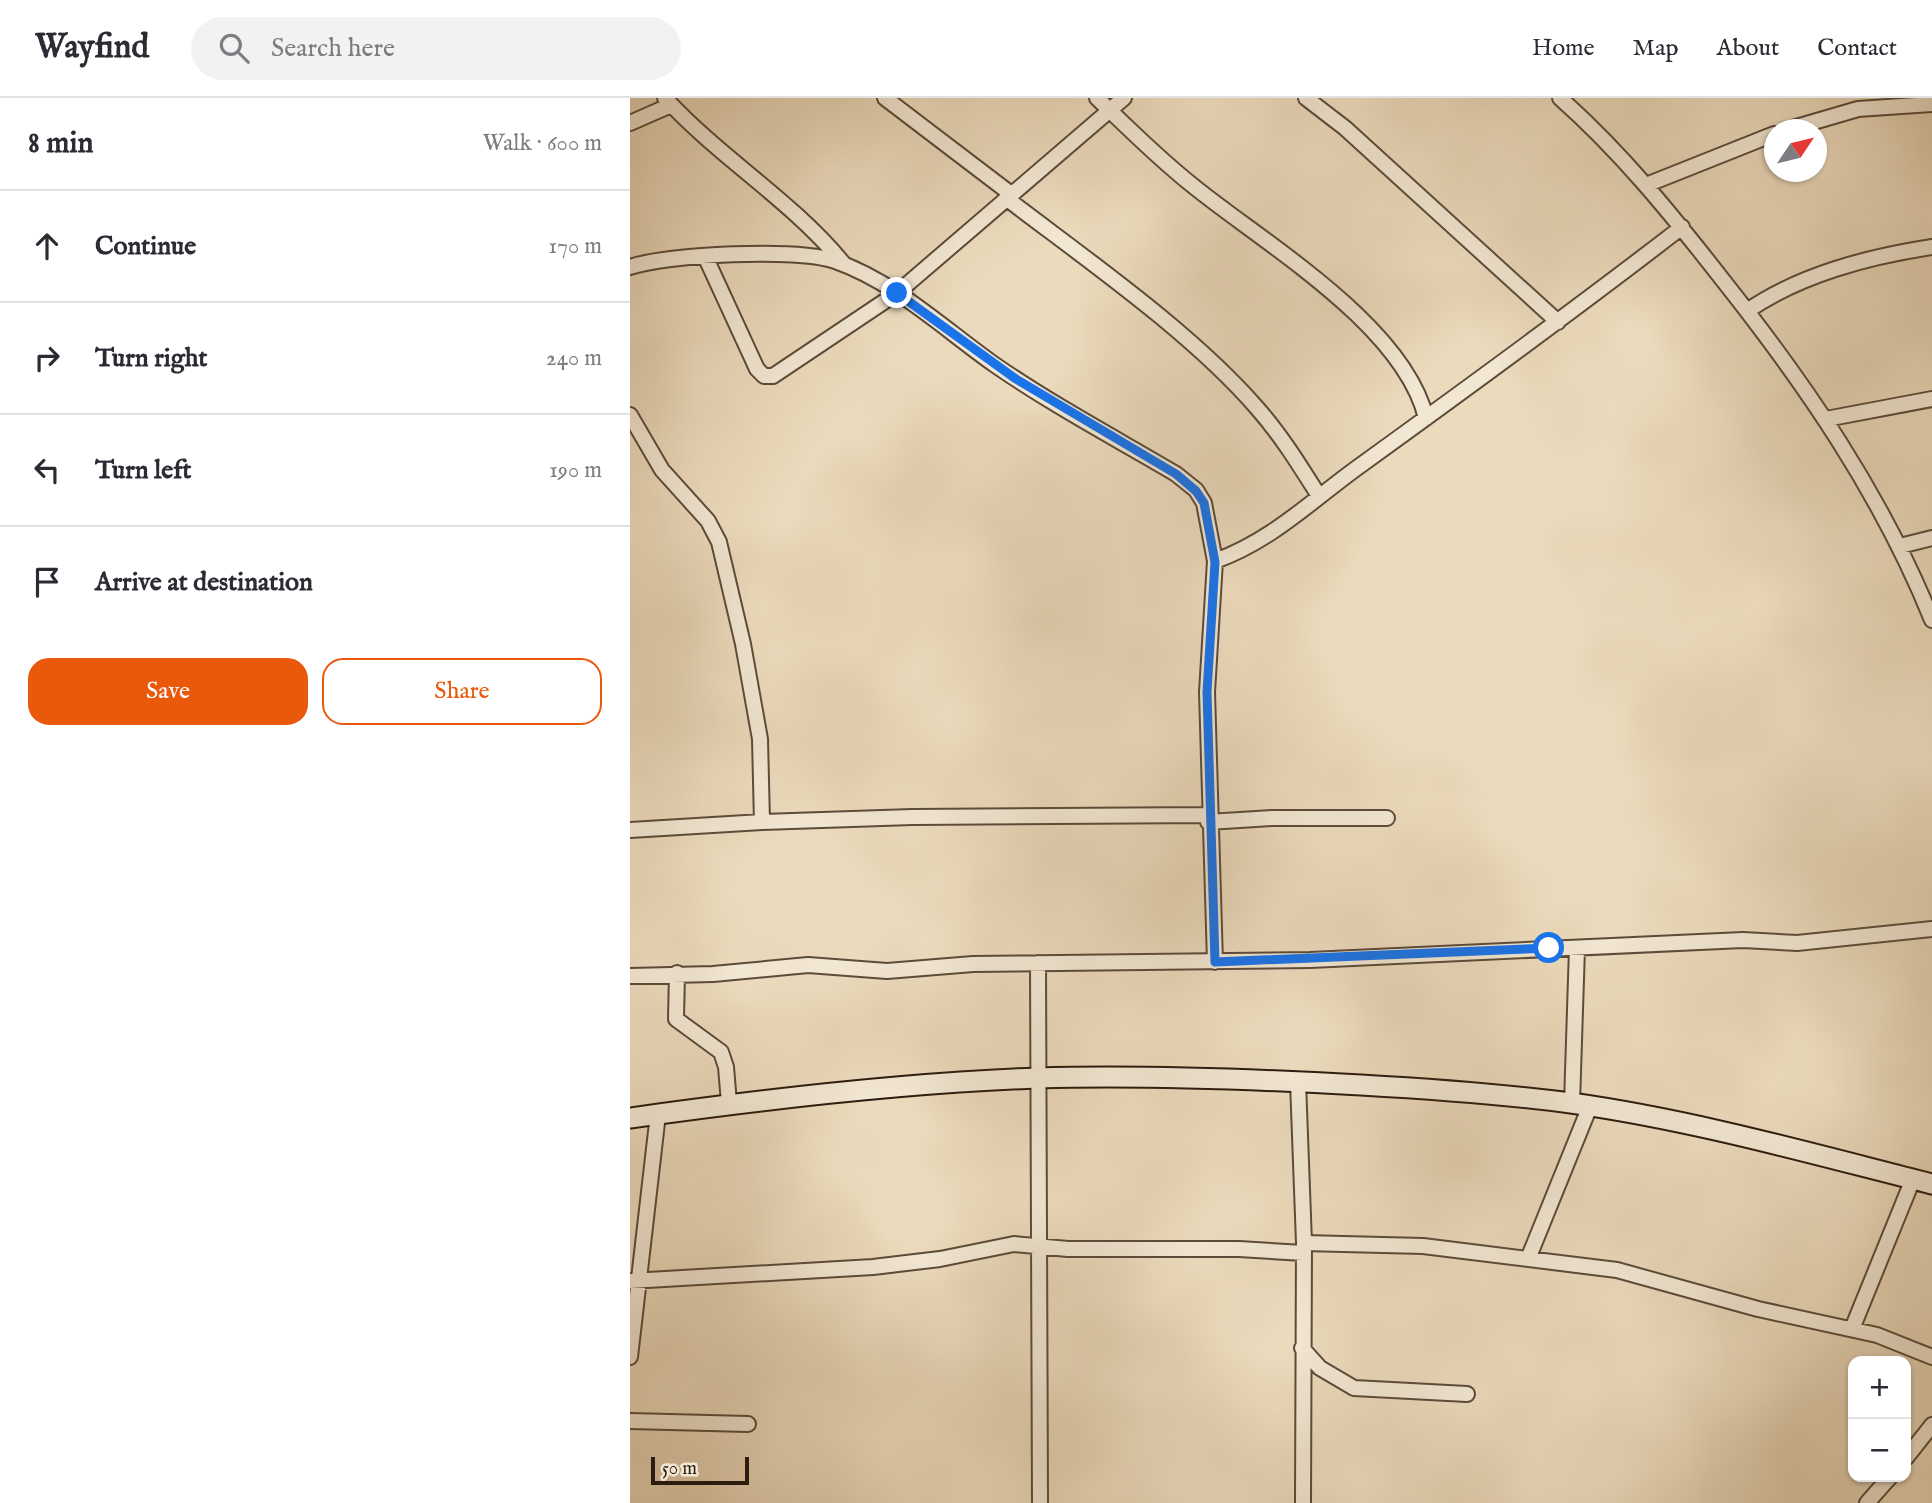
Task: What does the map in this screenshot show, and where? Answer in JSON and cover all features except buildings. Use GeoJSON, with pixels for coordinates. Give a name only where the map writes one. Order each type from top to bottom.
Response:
{"type":"FeatureCollection","features":[{"type":"Feature","properties":{"kind":"main road"},"geometry":{"type":"LineString","coordinates":[[630,1118],[729,1103],[863,1089],[1039,1078],[1298,1082],[1439,1090],[1581,1105],[1745,1137],[1923,1181]]}},
{"type":"Feature","properties":{"kind":"street"},"geometry":{"type":"LineString","coordinates":[[885,98],[1147,308],[1240,389],[1271,426],[1319,496]]}},
{"type":"Feature","properties":{"kind":"street"},"geometry":{"type":"LineString","coordinates":[[1097,98],[1170,167],[1292,261],[1358,316],[1405,371],[1420,397],[1426,418]]}},
{"type":"Feature","properties":{"kind":"street"},"geometry":{"type":"LineString","coordinates":[[705,256],[752,359],[764,376],[777,373],[897,293],[1124,98]]}},
{"type":"Feature","properties":{"kind":"street"},"geometry":{"type":"LineString","coordinates":[[1306,98],[1365,145],[1558,322]]}},
{"type":"Feature","properties":{"kind":"street"},"geometry":{"type":"LineString","coordinates":[[1560,98],[1604,138],[1682,228],[1826,419],[1900,546],[1932,620]]}},
{"type":"Feature","properties":{"kind":"street"},"geometry":{"type":"LineString","coordinates":[[630,123],[668,101],[803,218],[844,265]]}},
{"type":"Feature","properties":{"kind":"street"},"geometry":{"type":"LineString","coordinates":[[1822,119],[1858,108],[1932,104]]}},
{"type":"Feature","properties":{"kind":"street"},"geometry":{"type":"LineString","coordinates":[[1646,185],[1764,138]]}},
{"type":"Feature","properties":{"kind":"street"},"geometry":{"type":"LineString","coordinates":[[1215,562],[1258,544],[1682,228]]}},
{"type":"Feature","properties":{"kind":"street"},"geometry":{"type":"LineString","coordinates":[[1747,311],[1782,289],[1816,275],[1932,247]]}},
{"type":"Feature","properties":{"kind":"street"},"geometry":{"type":"LineString","coordinates":[[630,267],[661,259],[705,256],[816,258],[844,265],[897,293],[1016,379],[1186,481],[1204,503],[1215,562],[1207,692],[1208,819],[1215,962]]}},
{"type":"Feature","properties":{"kind":"street"},"geometry":{"type":"LineString","coordinates":[[1826,419],[1932,399]]}},
{"type":"Feature","properties":{"kind":"street"},"geometry":{"type":"LineString","coordinates":[[630,415],[662,470],[708,521],[719,542],[743,644],[760,739],[762,822]]}},
{"type":"Feature","properties":{"kind":"street"},"geometry":{"type":"LineString","coordinates":[[1900,546],[1932,538]]}},
{"type":"Feature","properties":{"kind":"street"},"geometry":{"type":"LineString","coordinates":[[630,830],[762,822],[1387,818]]}},
{"type":"Feature","properties":{"kind":"street"},"geometry":{"type":"LineString","coordinates":[[630,976],[713,974],[808,965],[887,971],[973,964],[1215,962],[1744,940],[1804,943],[1932,929]]}},
{"type":"Feature","properties":{"kind":"street"},"geometry":{"type":"LineString","coordinates":[[1528,1259],[1581,1105],[1577,948]]}},
{"type":"Feature","properties":{"kind":"street"},"geometry":{"type":"LineString","coordinates":[[1038,963],[1040,1503]]}},
{"type":"Feature","properties":{"kind":"street"},"geometry":{"type":"LineString","coordinates":[[677,973],[676,1019],[721,1052],[726,1067],[729,1103]]}},
{"type":"Feature","properties":{"kind":"street"},"geometry":{"type":"LineString","coordinates":[[1298,1082],[1304,1248],[1303,1503]]}},
{"type":"Feature","properties":{"kind":"street"},"geometry":{"type":"LineString","coordinates":[[630,1357],[635,1280],[659,1114]]}},
{"type":"Feature","properties":{"kind":"street"},"geometry":{"type":"LineString","coordinates":[[1852,1329],[1923,1181]]}},
{"type":"Feature","properties":{"kind":"street"},"geometry":{"type":"LineString","coordinates":[[635,1280],[828,1272],[940,1259],[1014,1244],[1068,1249],[1304,1248],[1404,1244],[1617,1270],[1758,1309],[1885,1338],[1932,1357]]}},
{"type":"Feature","properties":{"kind":"street"},"geometry":{"type":"LineString","coordinates":[[1302,1348],[1320,1368],[1354,1388],[1467,1394]]}},
{"type":"Feature","properties":{"kind":"street"},"geometry":{"type":"LineString","coordinates":[[630,1421],[748,1424]]}},
{"type":"Feature","properties":{"kind":"street"},"geometry":{"type":"LineString","coordinates":[[1911,1452],[1932,1426]]}},
{"type":"Feature","properties":{"kind":"street"},"geometry":{"type":"LineString","coordinates":[[1867,1503],[1886,1482]]}},
{"type":"Feature","properties":{"kind":"route"},"geometry":{"type":"LineString","coordinates":[[897,293],[1016,379],[1176,474],[1196,491],[1204,503],[1215,562],[1209,636],[1207,765],[1215,962],[1549,948]]}}]}
